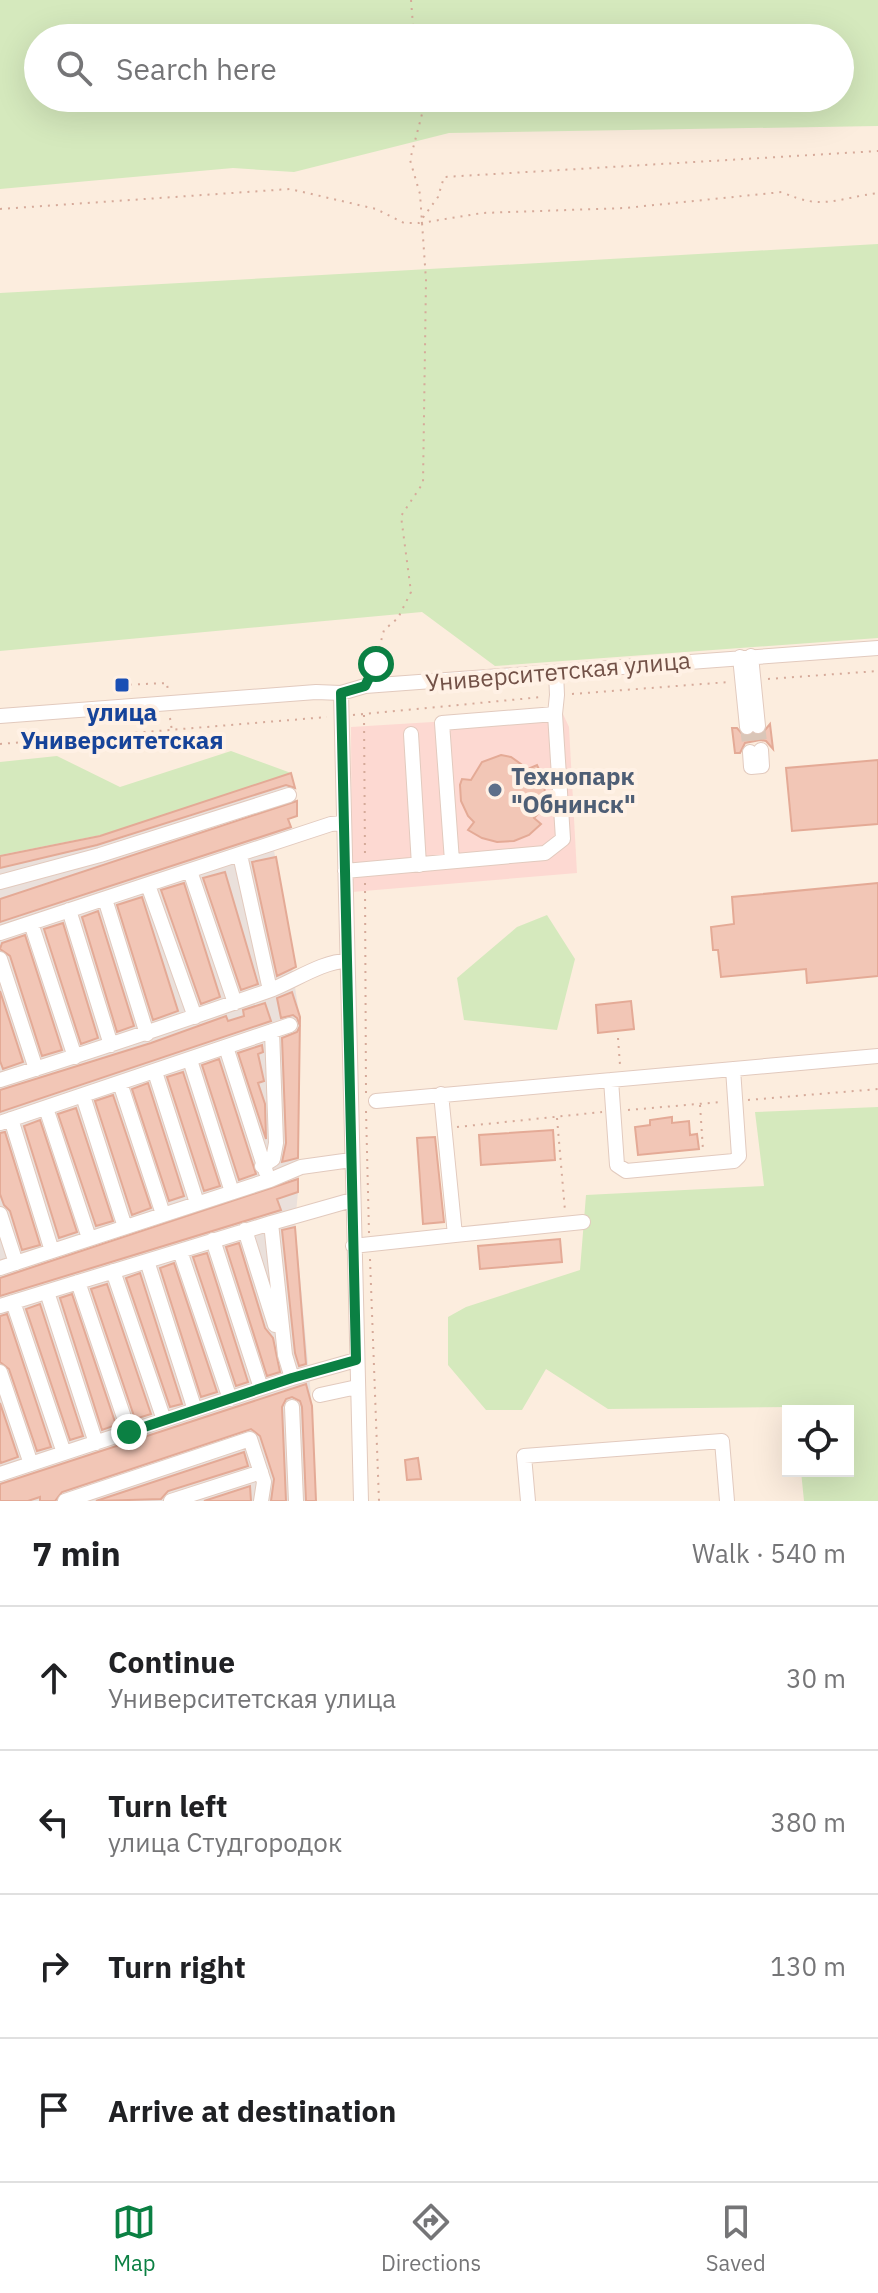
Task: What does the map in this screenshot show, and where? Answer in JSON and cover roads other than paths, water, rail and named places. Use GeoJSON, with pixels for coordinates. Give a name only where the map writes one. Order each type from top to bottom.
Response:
{"type":"FeatureCollection","features":[{"type":"Feature","properties":{"kind":"street","name":"Университетская улица"},"geometry":{"type":"LineString","coordinates":[[0,716],[316,692],[341,693],[365,686],[878,648]]}},
{"type":"Feature","properties":{"kind":"street"},"geometry":{"type":"LineString","coordinates":[[746,657],[753,726]]}},
{"type":"Feature","properties":{"kind":"street"},"geometry":{"type":"LineString","coordinates":[[345,871],[545,853],[563,839],[555,714],[556,672]]}},
{"type":"Feature","properties":{"kind":"street"},"geometry":{"type":"LineString","coordinates":[[341,693],[361,1501]]}},
{"type":"Feature","properties":{"kind":"street"},"geometry":{"type":"LineString","coordinates":[[452,861],[442,723],[555,714]]}},
{"type":"Feature","properties":{"kind":"street"},"geometry":{"type":"LineString","coordinates":[[411,734],[419,865]]}},
{"type":"Feature","properties":{"kind":"street"},"geometry":{"type":"LineString","coordinates":[[0,882],[100,855],[289,795]]}},
{"type":"Feature","properties":{"kind":"street"},"geometry":{"type":"LineString","coordinates":[[0,933],[331,824],[344,823]]}},
{"type":"Feature","properties":{"kind":"street"},"geometry":{"type":"LineString","coordinates":[[240,855],[270,990]]}},
{"type":"Feature","properties":{"kind":"street"},"geometry":{"type":"LineString","coordinates":[[190,871],[235,1003]]}},
{"type":"Feature","properties":{"kind":"street"},"geometry":{"type":"LineString","coordinates":[[148,885],[195,1017]]}},
{"type":"Feature","properties":{"kind":"street"},"geometry":{"type":"LineString","coordinates":[[105,899],[147,1034]]}},
{"type":"Feature","properties":{"kind":"street"},"geometry":{"type":"LineString","coordinates":[[69,910],[111,1045]]}},
{"type":"Feature","properties":{"kind":"street"},"geometry":{"type":"LineString","coordinates":[[31,923],[75,1057]]}},
{"type":"Feature","properties":{"kind":"street"},"geometry":{"type":"LineString","coordinates":[[0,959],[36,1069]]}},
{"type":"Feature","properties":{"kind":"street"},"geometry":{"type":"LineString","coordinates":[[0,1079],[147,1034],[292,982],[333,961],[347,961]]}},
{"type":"Feature","properties":{"kind":"street"},"geometry":{"type":"LineString","coordinates":[[52,1251],[5,1121],[290,1025]]}},
{"type":"Feature","properties":{"kind":"street"},"geometry":{"type":"LineString","coordinates":[[262,1166],[273,1159],[276,1143],[272,1031]]}},
{"type":"Feature","properties":{"kind":"street"},"geometry":{"type":"LineString","coordinates":[[226,1047],[262,1166],[270,1180]]}},
{"type":"Feature","properties":{"kind":"street"},"geometry":{"type":"LineString","coordinates":[[376,1101],[878,1056]]}},
{"type":"Feature","properties":{"kind":"street"},"geometry":{"type":"LineString","coordinates":[[190,1060],[232,1192]]}},
{"type":"Feature","properties":{"kind":"street"},"geometry":{"type":"LineString","coordinates":[[611,1080],[617,1165],[626,1171],[704,1164],[734,1161],[739,1156],[733,1069]]}},
{"type":"Feature","properties":{"kind":"street"},"geometry":{"type":"LineString","coordinates":[[155,1072],[197,1203]]}},
{"type":"Feature","properties":{"kind":"street"},"geometry":{"type":"LineString","coordinates":[[120,1083],[163,1214]]}},
{"type":"Feature","properties":{"kind":"street"},"geometry":{"type":"LineString","coordinates":[[441,1094],[447,1128],[455,1235]]}},
{"type":"Feature","properties":{"kind":"street"},"geometry":{"type":"LineString","coordinates":[[83,1096],[125,1227]]}},
{"type":"Feature","properties":{"kind":"street"},"geometry":{"type":"LineString","coordinates":[[46,1108],[89,1238]]}},
{"type":"Feature","properties":{"kind":"street"},"geometry":{"type":"LineString","coordinates":[[0,1268],[270,1180],[301,1167],[351,1160]]}},
{"type":"Feature","properties":{"kind":"street"},"geometry":{"type":"LineString","coordinates":[[64,1453],[7,1304],[352,1200]]}},
{"type":"Feature","properties":{"kind":"street"},"geometry":{"type":"LineString","coordinates":[[0,1214],[16,1263]]}},
{"type":"Feature","properties":{"kind":"street"},"geometry":{"type":"LineString","coordinates":[[353,1246],[583,1222]]}},
{"type":"Feature","properties":{"kind":"street"},"geometry":{"type":"LineString","coordinates":[[271,1223],[285,1355]]}},
{"type":"Feature","properties":{"kind":"street"},"geometry":{"type":"LineString","coordinates":[[245,1230],[292,1378]]}},
{"type":"Feature","properties":{"kind":"street"},"geometry":{"type":"LineString","coordinates":[[213,1240],[261,1388]]}},
{"type":"Feature","properties":{"kind":"street"},"geometry":{"type":"LineString","coordinates":[[180,1251],[230,1399]]}},
{"type":"Feature","properties":{"kind":"street"},"geometry":{"type":"LineString","coordinates":[[147,1261],[195,1410]]}},
{"type":"Feature","properties":{"kind":"street"},"geometry":{"type":"LineString","coordinates":[[113,1271],[164,1420]]}},
{"type":"Feature","properties":{"kind":"street"},"geometry":{"type":"LineString","coordinates":[[78,1282],[129,1432]]}},
{"type":"Feature","properties":{"kind":"street"},"geometry":{"type":"LineString","coordinates":[[47,1292],[96,1443]]}},
{"type":"Feature","properties":{"kind":"street"},"geometry":{"type":"LineString","coordinates":[[0,1474],[356,1360]]}},
{"type":"Feature","properties":{"kind":"street"},"geometry":{"type":"LineString","coordinates":[[0,1372],[31,1464]]}},
{"type":"Feature","properties":{"kind":"street"},"geometry":{"type":"LineString","coordinates":[[320,1395],[357,1387]]}},
{"type":"Feature","properties":{"kind":"street"},"geometry":{"type":"LineString","coordinates":[[292,1407],[296,1501]]}},
{"type":"Feature","properties":{"kind":"street"},"geometry":{"type":"LineString","coordinates":[[65,1501],[250,1439],[264,1482],[261,1501]]}},
{"type":"Feature","properties":{"kind":"street"},"geometry":{"type":"LineString","coordinates":[[528,1501],[524,1456],[722,1441],[727,1501]]}},
{"type":"Feature","properties":{"kind":"street"},"geometry":{"type":"LineString","coordinates":[[171,1501],[261,1472]]}},
{"type":"Feature","properties":{"kind":"tunnel"},"geometry":{"type":"LineString","coordinates":[[758,726],[761,750]]}},
{"type":"Feature","properties":{"kind":"tunnel"},"geometry":{"type":"LineString","coordinates":[[747,727],[750,752]]}},
{"type":"Feature","properties":{"kind":"place","name":"улица Университетская"},"geometry":{"type":"Point","coordinates":[122,685]}},
{"type":"Feature","properties":{"kind":"place","name":"Технопарк \"Обнинск\""},"geometry":{"type":"Point","coordinates":[495,790]}}]}
